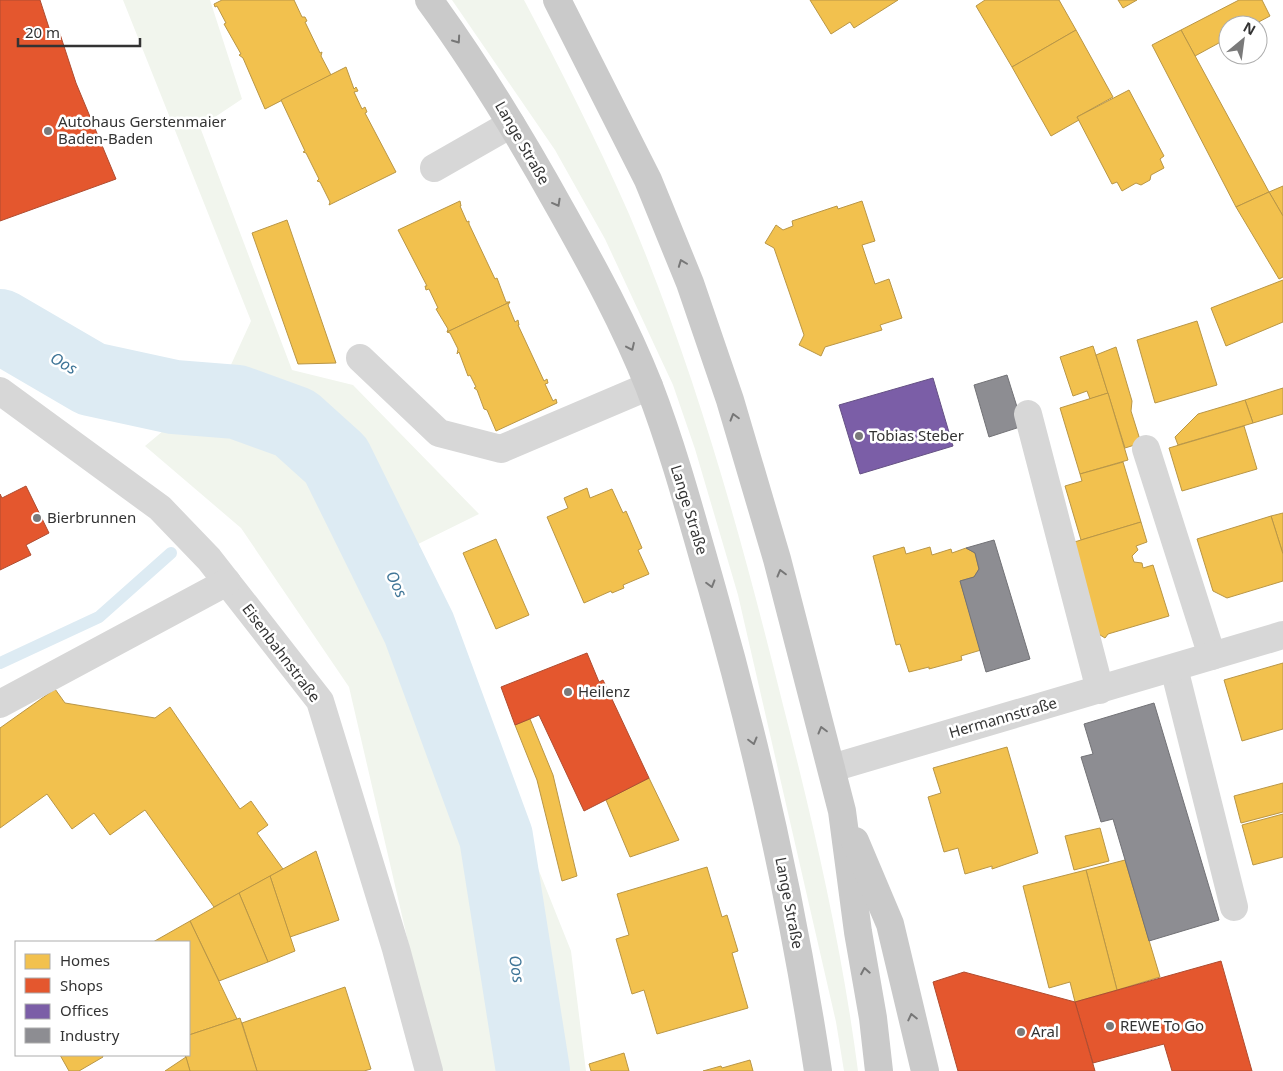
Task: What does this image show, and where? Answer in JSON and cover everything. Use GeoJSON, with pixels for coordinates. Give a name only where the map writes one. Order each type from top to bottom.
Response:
{"type":"FeatureCollection","features":[{"type":"Feature","properties":{"kind":"main road","name":"Lange Straße"},"geometry":{"type":"LineString","coordinates":[[428,0],[489,85],[599,278],[649,386],[683,489],[764,781],[792,911],[818,1071]]}},
{"type":"Feature","properties":{"kind":"main road"},"geometry":{"type":"LineString","coordinates":[[557,0],[648,180],[690,283],[730,400],[777,559],[842,811],[858,932],[873,1018],[879,1071]]}},
{"type":"Feature","properties":{"kind":"main road"},"geometry":{"type":"LineString","coordinates":[[842,811],[890,924],[925,1071]]}},
{"type":"Feature","properties":{"kind":"street"},"geometry":{"type":"LineString","coordinates":[[434,168],[511,124]]}},
{"type":"Feature","properties":{"kind":"street"},"geometry":{"type":"LineString","coordinates":[[360,358],[439,433],[501,449],[649,386]]}},
{"type":"Feature","properties":{"kind":"street","name":"Eisenbahnstraße"},"geometry":{"type":"LineString","coordinates":[[0,391],[160,508],[209,559],[320,700],[396,949],[429,1071]]}},
{"type":"Feature","properties":{"kind":"street"},"geometry":{"type":"LineString","coordinates":[[1028,414],[1100,690]]}},
{"type":"Feature","properties":{"kind":"street"},"geometry":{"type":"LineString","coordinates":[[1146,448],[1212,656]]}},
{"type":"Feature","properties":{"kind":"street"},"geometry":{"type":"LineString","coordinates":[[0,704],[227,582]]}},
{"type":"Feature","properties":{"kind":"street","name":"Hermannstraße"},"geometry":{"type":"LineString","coordinates":[[832,768],[1283,635]]}},
{"type":"Feature","properties":{"kind":"street"},"geometry":{"type":"LineString","coordinates":[[1174,668],[1234,907]]}},
{"type":"Feature","properties":{"kind":"shaded area"},"geometry":{"type":"Polygon","coordinates":[[[123,0],[210,0],[242,99],[200,127],[292,370],[353,385],[479,514],[410,548],[571,951],[586,1071],[438,1071],[349,687],[241,528],[145,446],[224,380],[251,321],[123,0]]]}},
{"type":"Feature","properties":{"kind":"shaded area"},"geometry":{"type":"Polygon","coordinates":[[[452,0],[524,0],[565,79],[629,214],[676,334],[734,518],[806,796],[844,979],[858,1071],[844,1071],[836,1022],[738,595],[695,449],[673,385],[605,239],[555,150],[452,0]]]}},
{"type":"Feature","properties":{"kind":"building: Homes"},"geometry":{"type":"Polygon","coordinates":[[[222,0],[294,0],[302,17],[305,17],[307,21],[305,22],[320,53],[322,52],[321,56],[331,75],[265,109],[243,58],[239,55],[241,54],[224,24],[226,23],[217,6],[215,7],[214,4],[222,0]]]}},
{"type":"Feature","properties":{"kind":"building: Homes"},"geometry":{"type":"Polygon","coordinates":[[[810,0],[898,0],[854,28],[850,22],[831,34],[810,0]]]}},
{"type":"Feature","properties":{"kind":"building: Homes"},"geometry":{"type":"Polygon","coordinates":[[[985,0],[1059,0],[1076,30],[1012,67],[976,6],[985,0]]]}},
{"type":"Feature","properties":{"kind":"building: Homes"},"geometry":{"type":"Polygon","coordinates":[[[1118,0],[1137,0],[1123,8],[1118,0]]]}},
{"type":"Feature","properties":{"kind":"building: Homes"},"geometry":{"type":"Polygon","coordinates":[[[1239,0],[1262,0],[1270,16],[1218,15],[1218,43],[1195,56],[1181,30],[1239,0]]]}},
{"type":"Feature","properties":{"kind":"building: Homes"},"geometry":{"type":"Polygon","coordinates":[[[1076,30],[1113,97],[1077,117],[1079,120],[1051,136],[1012,67],[1076,30]]]}},
{"type":"Feature","properties":{"kind":"building: Homes"},"geometry":{"type":"Polygon","coordinates":[[[1181,30],[1269,192],[1236,207],[1152,45],[1181,30]]]}},
{"type":"Feature","properties":{"kind":"building: Homes"},"geometry":{"type":"Polygon","coordinates":[[[346,67],[354,89],[356,87],[358,91],[354,92],[362,109],[365,107],[367,112],[365,113],[396,172],[329,205],[330,202],[320,182],[317,181],[319,179],[306,153],[303,152],[305,151],[281,100],[346,67]]]}},
{"type":"Feature","properties":{"kind":"building: Homes"},"geometry":{"type":"Polygon","coordinates":[[[1129,90],[1164,156],[1160,159],[1164,168],[1151,175],[1150,180],[1141,185],[1136,183],[1122,191],[1117,182],[1112,184],[1077,117],[1129,90]]]}},
{"type":"Feature","properties":{"kind":"building: Homes"},"geometry":{"type":"Polygon","coordinates":[[[1283,186],[1283,216],[1269,192],[1283,186]]]}},
{"type":"Feature","properties":{"kind":"building: Homes"},"geometry":{"type":"Polygon","coordinates":[[[1269,192],[1283,216],[1283,277],[1279,279],[1236,207],[1269,192]]]}},
{"type":"Feature","properties":{"kind":"building: Homes"},"geometry":{"type":"Polygon","coordinates":[[[460,201],[460,206],[467,222],[469,221],[495,279],[497,278],[506,302],[510,302],[447,332],[448,329],[436,309],[438,308],[429,289],[426,290],[425,286],[427,286],[398,230],[460,201]]]}},
{"type":"Feature","properties":{"kind":"building: Homes"},"geometry":{"type":"Polygon","coordinates":[[[862,201],[875,241],[862,245],[875,284],[889,279],[902,318],[880,325],[882,330],[825,347],[821,356],[799,345],[804,335],[774,248],[765,243],[776,225],[783,230],[793,226],[792,221],[837,206],[838,209],[862,201]]]}},
{"type":"Feature","properties":{"kind":"building: Homes"},"geometry":{"type":"Polygon","coordinates":[[[287,220],[336,363],[298,364],[252,233],[287,220]]]}},
{"type":"Feature","properties":{"kind":"building: Homes"},"geometry":{"type":"Polygon","coordinates":[[[1283,280],[1283,322],[1226,346],[1211,308],[1283,280]]]}},
{"type":"Feature","properties":{"kind":"building: Homes"},"geometry":{"type":"Polygon","coordinates":[[[510,302],[508,305],[515,322],[518,320],[518,325],[544,381],[547,379],[548,383],[545,384],[553,401],[556,399],[557,403],[496,431],[487,410],[484,409],[477,390],[474,388],[476,387],[470,375],[468,376],[459,352],[457,354],[458,349],[450,333],[447,332],[510,302]]]}},
{"type":"Feature","properties":{"kind":"building: Homes"},"geometry":{"type":"Polygon","coordinates":[[[1197,321],[1217,385],[1155,403],[1137,340],[1197,321]]]}},
{"type":"Feature","properties":{"kind":"building: Homes"},"geometry":{"type":"Polygon","coordinates":[[[1093,346],[1108,393],[1090,399],[1087,391],[1073,396],[1060,357],[1093,346]]]}},
{"type":"Feature","properties":{"kind":"building: Homes"},"geometry":{"type":"Polygon","coordinates":[[[1116,347],[1132,401],[1131,411],[1141,443],[1125,448],[1096,355],[1116,347]]]}},
{"type":"Feature","properties":{"kind":"building: Homes"},"geometry":{"type":"Polygon","coordinates":[[[1283,388],[1283,414],[1253,423],[1245,400],[1283,388]]]}},
{"type":"Feature","properties":{"kind":"building: Homes"},"geometry":{"type":"Polygon","coordinates":[[[1108,393],[1128,460],[1080,474],[1060,408],[1108,393]]]}},
{"type":"Feature","properties":{"kind":"building: Homes"},"geometry":{"type":"Polygon","coordinates":[[[1245,400],[1253,423],[1178,445],[1175,437],[1198,414],[1245,400]]]}},
{"type":"Feature","properties":{"kind":"building: Homes"},"geometry":{"type":"Polygon","coordinates":[[[1244,426],[1257,469],[1182,491],[1169,448],[1244,426]]]}},
{"type":"Feature","properties":{"kind":"building: Homes"},"geometry":{"type":"Polygon","coordinates":[[[1123,462],[1141,522],[1081,540],[1065,486],[1082,481],[1080,474],[1123,462]]]}},
{"type":"Feature","properties":{"kind":"building: Homes"},"geometry":{"type":"Polygon","coordinates":[[[587,488],[590,498],[612,489],[623,513],[626,511],[642,548],[638,550],[649,574],[623,585],[624,588],[612,593],[611,591],[584,603],[547,517],[568,508],[564,498],[587,488]]]}},
{"type":"Feature","properties":{"kind":"building: Homes"},"geometry":{"type":"Polygon","coordinates":[[[1283,513],[1283,554],[1271,516],[1283,513]]]}},
{"type":"Feature","properties":{"kind":"building: Homes"},"geometry":{"type":"Polygon","coordinates":[[[1271,516],[1283,554],[1283,581],[1227,598],[1213,591],[1197,539],[1271,516]]]}},
{"type":"Feature","properties":{"kind":"building: Homes"},"geometry":{"type":"Polygon","coordinates":[[[1141,522],[1147,542],[1136,546],[1138,550],[1132,556],[1134,562],[1142,563],[1143,568],[1153,565],[1169,616],[1108,634],[1105,638],[1092,630],[1071,543],[1141,522]]]}},
{"type":"Feature","properties":{"kind":"building: Homes"},"geometry":{"type":"Polygon","coordinates":[[[496,539],[529,615],[496,629],[463,553],[496,539]]]}},
{"type":"Feature","properties":{"kind":"building: Homes"},"geometry":{"type":"Polygon","coordinates":[[[904,547],[906,554],[930,547],[932,555],[951,549],[952,553],[966,548],[975,553],[979,569],[974,577],[960,581],[981,650],[961,656],[962,660],[909,672],[900,644],[896,645],[873,556],[904,547]]]}},
{"type":"Feature","properties":{"kind":"building: Homes"},"geometry":{"type":"Polygon","coordinates":[[[1283,663],[1283,729],[1242,741],[1224,680],[1283,663]]]}},
{"type":"Feature","properties":{"kind":"building: Homes"},"geometry":{"type":"Polygon","coordinates":[[[55,689],[65,703],[155,718],[170,707],[240,809],[251,801],[268,825],[257,833],[283,869],[214,907],[145,810],[110,835],[94,813],[72,829],[47,794],[0,828],[0,728],[55,689]]]}},
{"type":"Feature","properties":{"kind":"building: Homes"},"geometry":{"type":"Polygon","coordinates":[[[530,719],[553,775],[577,876],[562,881],[537,780],[515,725],[530,719]]]}},
{"type":"Feature","properties":{"kind":"building: Homes"},"geometry":{"type":"Polygon","coordinates":[[[1007,747],[1038,853],[992,869],[992,866],[965,874],[958,848],[944,852],[928,797],[941,793],[933,768],[1007,747]]]}},
{"type":"Feature","properties":{"kind":"building: Homes"},"geometry":{"type":"Polygon","coordinates":[[[649,778],[679,840],[630,857],[606,800],[649,778]]]}},
{"type":"Feature","properties":{"kind":"building: Homes"},"geometry":{"type":"Polygon","coordinates":[[[1283,783],[1283,812],[1241,823],[1234,796],[1283,783]]]}},
{"type":"Feature","properties":{"kind":"building: Homes"},"geometry":{"type":"Polygon","coordinates":[[[1283,814],[1283,857],[1253,865],[1242,825],[1283,814]]]}},
{"type":"Feature","properties":{"kind":"building: Homes"},"geometry":{"type":"Polygon","coordinates":[[[1100,828],[1109,861],[1074,870],[1065,836],[1100,828]]]}},
{"type":"Feature","properties":{"kind":"building: Homes"},"geometry":{"type":"Polygon","coordinates":[[[316,851],[339,920],[290,937],[270,876],[316,851]]]}},
{"type":"Feature","properties":{"kind":"building: Homes"},"geometry":{"type":"Polygon","coordinates":[[[1125,860],[1160,977],[1117,990],[1086,870],[1125,860]]]}},
{"type":"Feature","properties":{"kind":"building: Homes"},"geometry":{"type":"Polygon","coordinates":[[[707,867],[722,917],[727,915],[738,951],[732,953],[748,1008],[657,1034],[644,990],[632,994],[616,939],[629,935],[617,894],[707,867]]]}},
{"type":"Feature","properties":{"kind":"building: Homes"},"geometry":{"type":"Polygon","coordinates":[[[1086,870],[1117,990],[1075,1002],[1070,982],[1049,988],[1023,886],[1086,870]]]}},
{"type":"Feature","properties":{"kind":"building: Homes"},"geometry":{"type":"Polygon","coordinates":[[[270,876],[295,951],[268,962],[239,893],[270,876]]]}},
{"type":"Feature","properties":{"kind":"building: Homes"},"geometry":{"type":"Polygon","coordinates":[[[239,893],[268,962],[219,981],[190,921],[239,893]]]}},
{"type":"Feature","properties":{"kind":"building: Homes"},"geometry":{"type":"Polygon","coordinates":[[[190,921],[237,1019],[190,1035],[190,941],[155,941],[190,921]]]}},
{"type":"Feature","properties":{"kind":"building: Homes"},"geometry":{"type":"Polygon","coordinates":[[[345,987],[371,1069],[364,1071],[257,1071],[242,1023],[345,987]]]}},
{"type":"Feature","properties":{"kind":"building: Homes"},"geometry":{"type":"Polygon","coordinates":[[[240,1018],[257,1071],[190,1071],[185,1056],[190,1056],[190,1035],[240,1018]]]}},
{"type":"Feature","properties":{"kind":"building: Homes"},"geometry":{"type":"Polygon","coordinates":[[[624,1053],[629,1071],[591,1071],[589,1064],[624,1053]]]}},
{"type":"Feature","properties":{"kind":"building: Homes"},"geometry":{"type":"Polygon","coordinates":[[[61,1056],[103,1057],[79,1071],[69,1071],[61,1056]]]}},
{"type":"Feature","properties":{"kind":"building: Homes"},"geometry":{"type":"Polygon","coordinates":[[[186,1057],[190,1071],[165,1071],[186,1057]]]}},
{"type":"Feature","properties":{"kind":"building: Homes"},"geometry":{"type":"Polygon","coordinates":[[[750,1060],[753,1071],[703,1071],[721,1066],[722,1068],[750,1060]]]}},
{"type":"Feature","properties":{"kind":"building: Shops","name":"Autohaus Gerstenmaier Baden-Baden"},"geometry":{"type":"Polygon","coordinates":[[[0,0],[40,0],[51,34],[59,31],[76,83],[116,179],[0,221],[0,0]]]}},
{"type":"Feature","properties":{"kind":"building: Shops"},"geometry":{"type":"Polygon","coordinates":[[[26,486],[49,533],[26,545],[31,555],[0,570],[0,494],[2,498],[26,486]]]}},
{"type":"Feature","properties":{"kind":"building: Shops"},"geometry":{"type":"Polygon","coordinates":[[[587,653],[599,682],[603,680],[649,778],[584,811],[539,715],[515,725],[501,687],[587,653]]]}},
{"type":"Feature","properties":{"kind":"building: Shops"},"geometry":{"type":"Polygon","coordinates":[[[1221,961],[1252,1071],[1172,1071],[1164,1044],[1093,1063],[1075,1002],[1221,961]]]}},
{"type":"Feature","properties":{"kind":"building: Shops"},"geometry":{"type":"Polygon","coordinates":[[[964,972],[1075,1002],[1095,1071],[958,1071],[933,982],[964,972]]]}},
{"type":"Feature","properties":{"kind":"building: Offices"},"geometry":{"type":"Polygon","coordinates":[[[933,378],[953,446],[860,474],[839,405],[933,378]]]}},
{"type":"Feature","properties":{"kind":"building: Industry"},"geometry":{"type":"Polygon","coordinates":[[[1007,375],[1023,426],[989,437],[974,385],[1007,375]]]}},
{"type":"Feature","properties":{"kind":"building: Industry"},"geometry":{"type":"Polygon","coordinates":[[[994,540],[1030,659],[986,672],[960,581],[974,577],[979,569],[975,553],[966,548],[994,540]]]}},
{"type":"Feature","properties":{"kind":"building: Industry"},"geometry":{"type":"Polygon","coordinates":[[[1154,703],[1219,920],[1149,941],[1113,819],[1101,822],[1081,757],[1093,754],[1084,724],[1154,703]]]}},
{"type":"Feature","properties":{"kind":"waterway","name":"Oos"},"geometry":{"type":"LineString","coordinates":[[0,326],[91,379],[174,397],[237,402],[295,423],[336,460],[419,628],[496,837],[533,1071]]}},
{"type":"Feature","properties":{"kind":"waterway"},"geometry":{"type":"LineString","coordinates":[[0,663],[99,617],[171,553]]}},
{"type":"Feature","properties":{"kind":"place","name":"Autohaus Gerstenmaier Baden-Baden"},"geometry":{"type":"Point","coordinates":[48,131]}},
{"type":"Feature","properties":{"kind":"place","name":"Tobias Steber"},"geometry":{"type":"Point","coordinates":[859,436]}},
{"type":"Feature","properties":{"kind":"place","name":"Bierbrunnen"},"geometry":{"type":"Point","coordinates":[37,518]}},
{"type":"Feature","properties":{"kind":"place","name":"Heilenz"},"geometry":{"type":"Point","coordinates":[568,692]}},
{"type":"Feature","properties":{"kind":"place","name":"REWE To Go"},"geometry":{"type":"Point","coordinates":[1110,1026]}},
{"type":"Feature","properties":{"kind":"place","name":"Aral"},"geometry":{"type":"Point","coordinates":[1021,1032]}}]}
